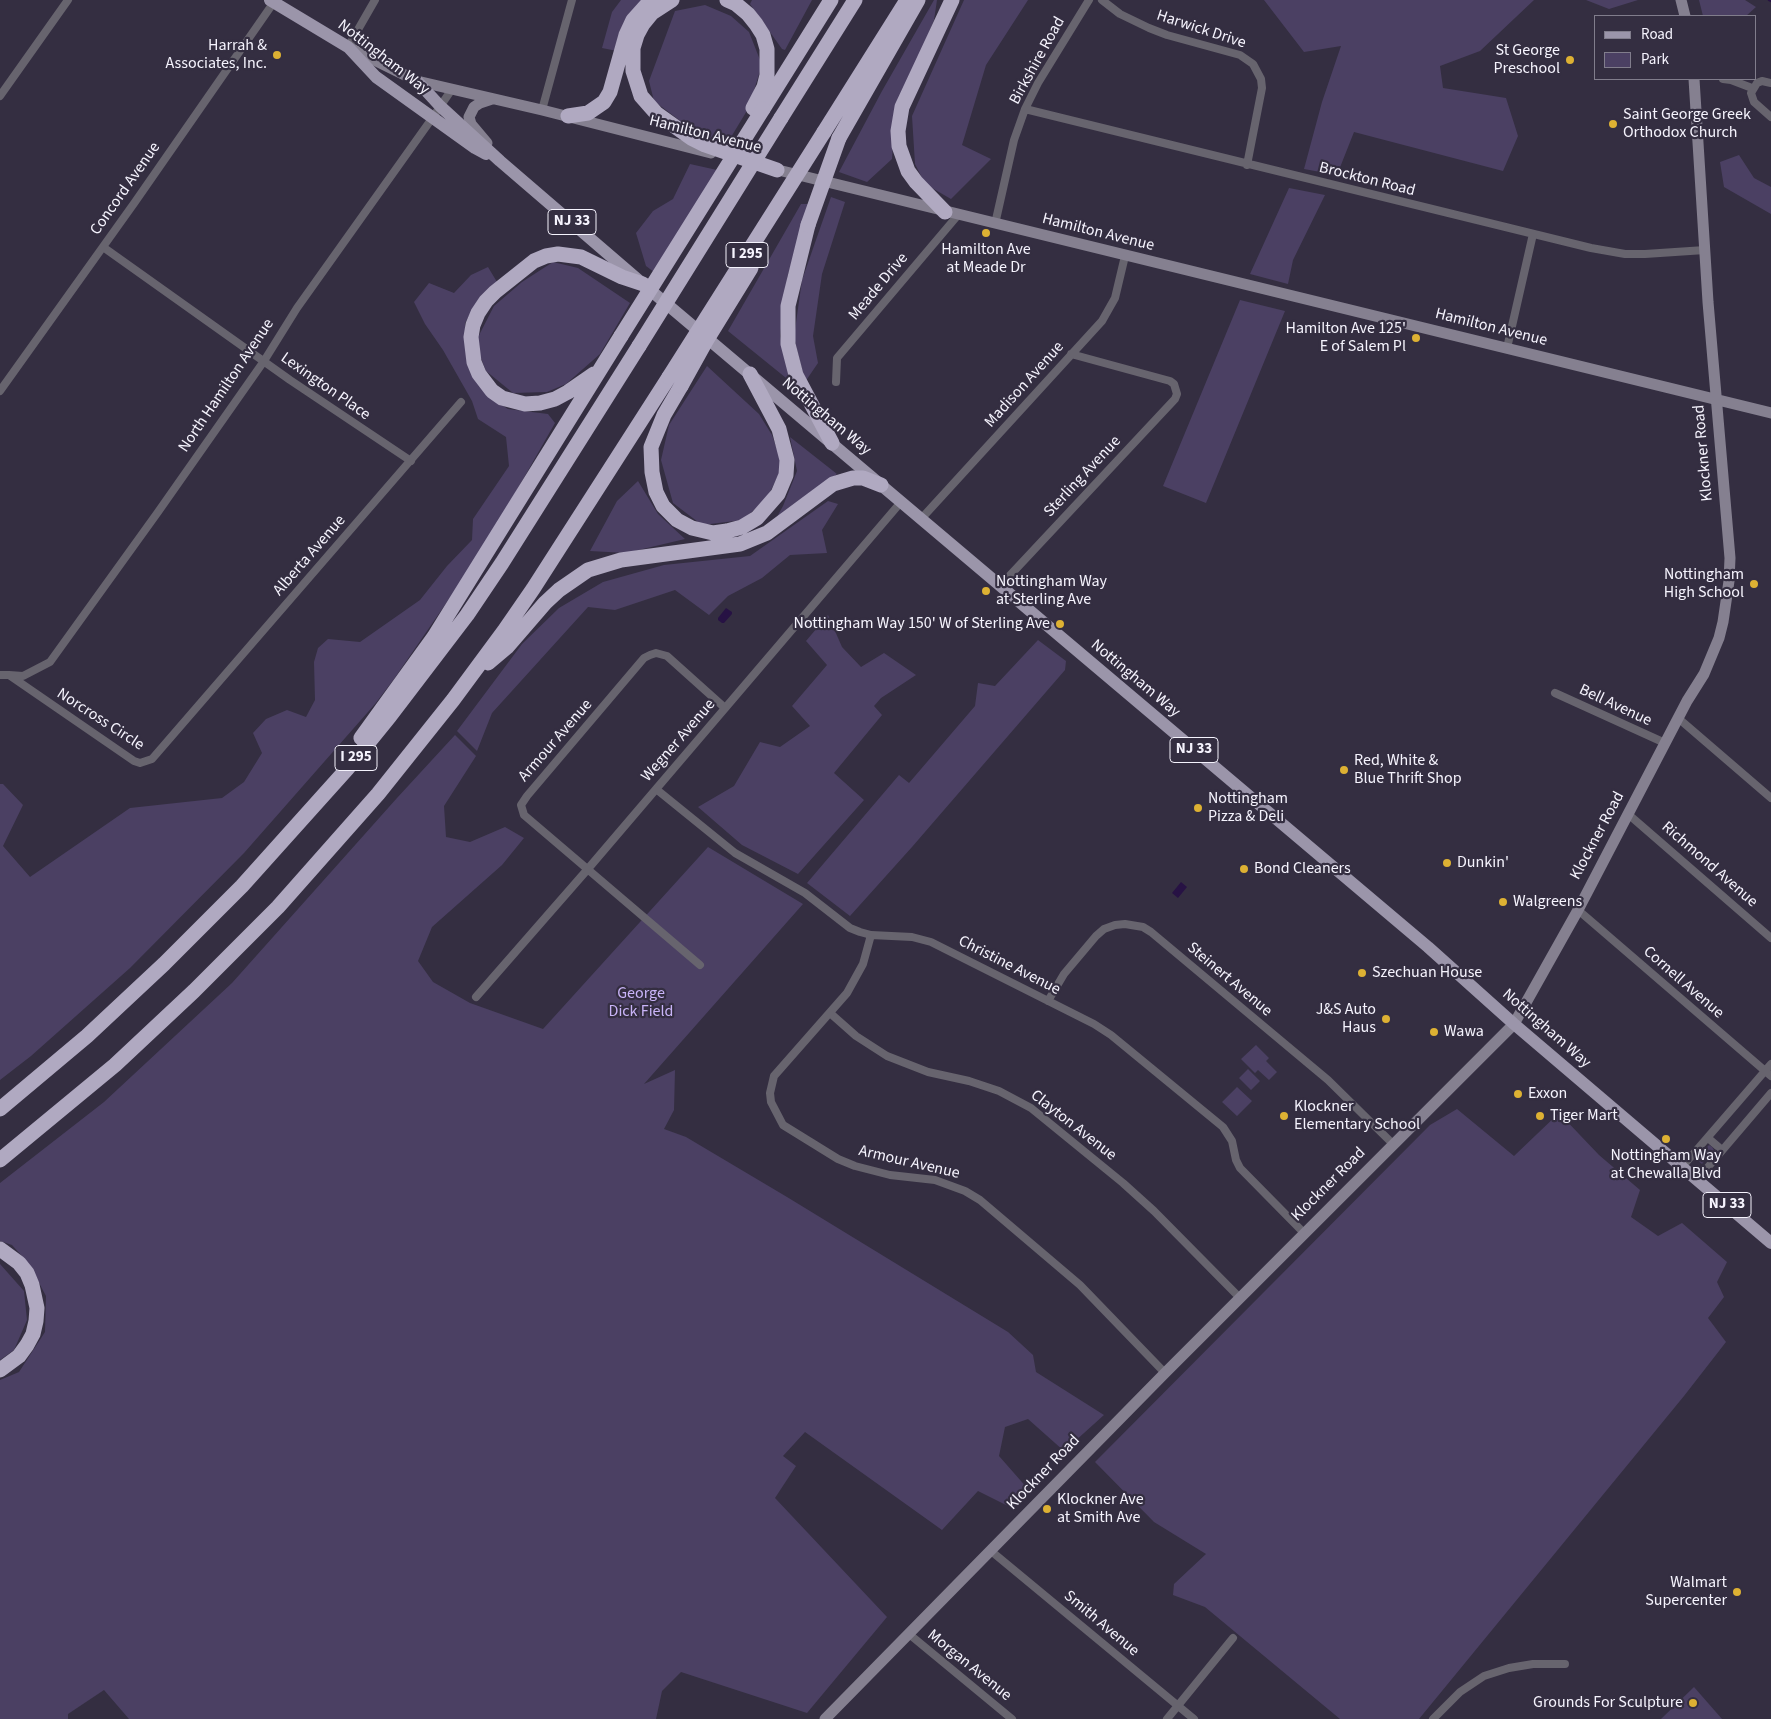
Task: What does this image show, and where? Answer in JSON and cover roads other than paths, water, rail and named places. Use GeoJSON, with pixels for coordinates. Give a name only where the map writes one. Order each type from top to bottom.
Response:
{"type":"FeatureCollection","features":[{"type":"Feature","properties":{"kind":"highway"},"geometry":{"type":"LineString","coordinates":[[568,116],[588,113],[604,102],[610,92],[626,35],[633,20],[651,0]]}},
{"type":"Feature","properties":{"kind":"highway"},"geometry":{"type":"LineString","coordinates":[[672,0],[652,13],[643,24],[635,41],[632,71],[641,96],[656,113],[691,138],[705,145],[778,170]]}},
{"type":"Feature","properties":{"kind":"highway"},"geometry":{"type":"LineString","coordinates":[[727,0],[736,4],[748,14],[763,35],[767,49],[767,75],[758,108]]}},
{"type":"Feature","properties":{"kind":"highway"},"geometry":{"type":"LineString","coordinates":[[294,830],[434,636],[709,195],[758,108],[831,0]]}},
{"type":"Feature","properties":{"kind":"highway","name":"I 295"},"geometry":{"type":"LineString","coordinates":[[0,1109],[87,1036],[164,964],[235,893],[294,830],[390,716],[467,615],[502,563],[855,0]]}},
{"type":"Feature","properties":{"kind":"highway","name":"I 295"},"geometry":{"type":"LineString","coordinates":[[0,1160],[115,1065],[242,943],[300,882],[378,794],[471,676],[534,589],[675,381],[706,341],[751,268],[757,238],[907,0]]}},
{"type":"Feature","properties":{"kind":"highway"},"geometry":{"type":"LineString","coordinates":[[832,443],[796,375],[788,344],[788,306],[808,225],[839,138],[918,0]]}},
{"type":"Feature","properties":{"kind":"highway"},"geometry":{"type":"LineString","coordinates":[[952,0],[902,107],[898,131],[899,146],[908,171],[916,182],[952,213]]}},
{"type":"Feature","properties":{"kind":"highway"},"geometry":{"type":"LineString","coordinates":[[603,367],[580,385],[555,399],[540,403],[525,404],[511,402],[492,391],[479,374],[471,350],[473,325],[478,313],[496,292],[534,261],[546,256],[558,254],[581,257],[643,284]]}},
{"type":"Feature","properties":{"kind":"highway"},"geometry":{"type":"LineString","coordinates":[[675,381],[651,447],[652,472],[656,492],[663,506],[677,520],[692,528],[714,533],[742,527],[757,518],[778,494],[786,475],[788,460],[779,429],[750,374]]}},
{"type":"Feature","properties":{"kind":"highway"},"geometry":{"type":"LineString","coordinates":[[471,676],[507,647],[545,603],[559,590],[588,570],[621,560],[740,544],[766,533],[833,484],[853,478],[863,478],[881,485]]}},
{"type":"Feature","properties":{"kind":"highway"},"geometry":{"type":"LineString","coordinates":[[0,1249],[18,1263],[26,1273],[32,1285],[37,1308],[35,1327],[27,1345],[19,1356],[0,1370]]}},
{"type":"Feature","properties":{"kind":"main road"},"geometry":{"type":"LineString","coordinates":[[1681,0],[1685,15]]}},
{"type":"Feature","properties":{"kind":"main road","name":"Nottingham Way"},"geometry":{"type":"LineString","coordinates":[[272,1],[348,47],[376,77],[475,148],[500,161]]}},
{"type":"Feature","properties":{"kind":"main road","name":"Hamilton Avenue"},"geometry":{"type":"LineString","coordinates":[[348,47],[417,81],[568,116],[995,224],[1771,413]]}},
{"type":"Feature","properties":{"kind":"main road","name":"Klockner Road"},"geometry":{"type":"LineString","coordinates":[[828,1718],[1165,1373],[1514,1024],[1578,910],[1678,718],[1704,674],[1719,638],[1729,581],[1730,558],[1716,399],[1694,80]]}},
{"type":"Feature","properties":{"kind":"main road","name":"Nottingham Way"},"geometry":{"type":"LineString","coordinates":[[417,81],[440,106],[500,161],[643,284],[1428,947],[1514,1024],[1771,1243]]}},
{"type":"Feature","properties":{"kind":"main road"},"geometry":{"type":"LineString","coordinates":[[494,98],[474,106],[468,117],[471,124],[500,161]]}},
{"type":"Feature","properties":{"kind":"street"},"geometry":{"type":"LineString","coordinates":[[0,96],[68,0]]}},
{"type":"Feature","properties":{"kind":"street"},"geometry":{"type":"LineString","coordinates":[[348,47],[374,0]]}},
{"type":"Feature","properties":{"kind":"street"},"geometry":{"type":"LineString","coordinates":[[542,110],[572,0]]}},
{"type":"Feature","properties":{"kind":"street","name":"Birkshire Road"},"geometry":{"type":"LineString","coordinates":[[995,224],[1014,140],[1026,109],[1038,83],[1089,0]]}},
{"type":"Feature","properties":{"kind":"street","name":"Harwick Drive"},"geometry":{"type":"LineString","coordinates":[[1102,0],[1120,14],[1149,28],[1167,35],[1240,55],[1254,64],[1261,78],[1262,88],[1247,165]]}},
{"type":"Feature","properties":{"kind":"street","name":"Concord Avenue"},"geometry":{"type":"LineString","coordinates":[[0,391],[103,247],[272,1]]}},
{"type":"Feature","properties":{"kind":"street"},"geometry":{"type":"LineString","coordinates":[[1731,80],[1752,88]]}},
{"type":"Feature","properties":{"kind":"street"},"geometry":{"type":"LineString","coordinates":[[1771,83],[1762,81],[1757,83],[1752,88],[1751,93],[1754,102],[1771,117]]}},
{"type":"Feature","properties":{"kind":"street","name":"North Hamilton Avenue"},"geometry":{"type":"LineString","coordinates":[[9,675],[23,676],[50,662],[264,360],[297,308],[452,89]]}},
{"type":"Feature","properties":{"kind":"street","name":"Brockton Road"},"geometry":{"type":"LineString","coordinates":[[1026,109],[1247,165],[1591,248],[1625,254],[1705,250]]}},
{"type":"Feature","properties":{"kind":"street","name":"Meade Drive"},"geometry":{"type":"LineString","coordinates":[[836,382],[837,358],[952,213]]}},
{"type":"Feature","properties":{"kind":"street"},"geometry":{"type":"LineString","coordinates":[[1507,348],[1533,234]]}},
{"type":"Feature","properties":{"kind":"street","name":"Lexington Place"},"geometry":{"type":"LineString","coordinates":[[103,247],[290,380],[410,461]]}},
{"type":"Feature","properties":{"kind":"street","name":"Madison Avenue"},"geometry":{"type":"LineString","coordinates":[[921,519],[1102,322],[1110,310],[1119,285],[1125,256]]}},
{"type":"Feature","properties":{"kind":"street","name":"Sterling Avenue"},"geometry":{"type":"LineString","coordinates":[[1000,586],[1175,399],[1177,389],[1170,380],[1071,354]]}},
{"type":"Feature","properties":{"kind":"street","name":"Alberta Avenue"},"geometry":{"type":"LineString","coordinates":[[179,728],[462,402]]}},
{"type":"Feature","properties":{"kind":"street","name":"Wegner Avenue"},"geometry":{"type":"LineString","coordinates":[[476,997],[901,502]]}},
{"type":"Feature","properties":{"kind":"street","name":"Armour Avenue"},"geometry":{"type":"LineString","coordinates":[[700,965],[524,815],[522,805],[533,789],[644,658],[650,655],[656,653],[666,656],[725,708]]}},
{"type":"Feature","properties":{"kind":"street"},"geometry":{"type":"LineString","coordinates":[[0,675],[9,675]]}},
{"type":"Feature","properties":{"kind":"street","name":"Norcross Circle"},"geometry":{"type":"LineString","coordinates":[[9,675],[134,761],[140,763],[152,759],[179,728]]}},
{"type":"Feature","properties":{"kind":"street","name":"Bell Avenue"},"geometry":{"type":"LineString","coordinates":[[1554,693],[1665,743]]}},
{"type":"Feature","properties":{"kind":"street"},"geometry":{"type":"LineString","coordinates":[[1678,718],[1771,798]]}},
{"type":"Feature","properties":{"kind":"street","name":"Christine Avenue"},"geometry":{"type":"LineString","coordinates":[[656,789],[735,853],[805,893],[850,928],[871,934],[912,937],[931,942],[1094,1024],[1111,1035],[1222,1127],[1232,1141],[1236,1160],[1240,1168],[1304,1233]]}},
{"type":"Feature","properties":{"kind":"street","name":"Richmond Avenue"},"geometry":{"type":"LineString","coordinates":[[1628,814],[1771,938]]}},
{"type":"Feature","properties":{"kind":"street","name":"Cornell Avenue"},"geometry":{"type":"LineString","coordinates":[[1578,910],[1768,1074]]}},
{"type":"Feature","properties":{"kind":"street","name":"Steinert Avenue"},"geometry":{"type":"LineString","coordinates":[[1048,1001],[1064,974],[1104,929],[1114,925],[1125,924],[1142,927],[1151,932],[1328,1080],[1393,1144]]}},
{"type":"Feature","properties":{"kind":"street","name":"Armour Avenue"},"geometry":{"type":"LineString","coordinates":[[871,934],[867,955],[857,978],[847,993],[776,1074],[771,1084],[771,1102],[783,1125],[838,1159],[855,1166],[890,1175],[935,1180],[966,1191],[980,1200],[1080,1285],[1165,1373]]}},
{"type":"Feature","properties":{"kind":"street","name":"Clayton Avenue"},"geometry":{"type":"LineString","coordinates":[[830,1013],[863,1041],[888,1056],[928,1072],[999,1090],[1031,1108],[1123,1183],[1154,1211],[1240,1298]]}},
{"type":"Feature","properties":{"kind":"street"},"geometry":{"type":"LineString","coordinates":[[1682,1167],[1768,1074],[1771,1064]]}},
{"type":"Feature","properties":{"kind":"street"},"geometry":{"type":"LineString","coordinates":[[1697,1180],[1771,1093]]}},
{"type":"Feature","properties":{"kind":"street"},"geometry":{"type":"LineString","coordinates":[[1708,1138],[1722,1150]]}},
{"type":"Feature","properties":{"kind":"street","name":"Smith Avenue"},"geometry":{"type":"LineString","coordinates":[[991,1550],[1194,1719]]}},
{"type":"Feature","properties":{"kind":"street","name":"Morgan Avenue"},"geometry":{"type":"LineString","coordinates":[[909,1634],[1012,1719]]}},
{"type":"Feature","properties":{"kind":"street"},"geometry":{"type":"LineString","coordinates":[[1167,1719],[1234,1638]]}},
{"type":"Feature","properties":{"kind":"street"},"geometry":{"type":"LineString","coordinates":[[1433,1719],[1460,1692],[1484,1676],[1509,1668],[1533,1664],[1565,1664]]}},
{"type":"Feature","properties":{"kind":"place","name":"Harrah & Associates, Inc."},"geometry":{"type":"Point","coordinates":[277,55]}},
{"type":"Feature","properties":{"kind":"place","name":"St George Preschool"},"geometry":{"type":"Point","coordinates":[1570,60]}},
{"type":"Feature","properties":{"kind":"place","name":"Saint George Greek Orthodox Church"},"geometry":{"type":"Point","coordinates":[1613,124]}},
{"type":"Feature","properties":{"kind":"place","name":"Hamilton Ave at Meade Dr"},"geometry":{"type":"Point","coordinates":[986,233]}},
{"type":"Feature","properties":{"kind":"place","name":"Hamilton Ave 125' E of Salem Pl"},"geometry":{"type":"Point","coordinates":[1416,338]}},
{"type":"Feature","properties":{"kind":"place","name":"Nottingham High School"},"geometry":{"type":"Point","coordinates":[1754,584]}},
{"type":"Feature","properties":{"kind":"place","name":"Nottingham Way at Sterling Ave"},"geometry":{"type":"Point","coordinates":[986,591]}},
{"type":"Feature","properties":{"kind":"place","name":"Nottingham Way 150' W of Sterling Ave"},"geometry":{"type":"Point","coordinates":[1060,624]}},
{"type":"Feature","properties":{"kind":"place","name":"Red, White & Blue Thrift Shop"},"geometry":{"type":"Point","coordinates":[1344,770]}},
{"type":"Feature","properties":{"kind":"place","name":"Nottingham Pizza & Deli"},"geometry":{"type":"Point","coordinates":[1198,808]}},
{"type":"Feature","properties":{"kind":"place","name":"Dunkin'"},"geometry":{"type":"Point","coordinates":[1447,863]}},
{"type":"Feature","properties":{"kind":"place","name":"Bond Cleaners"},"geometry":{"type":"Point","coordinates":[1244,869]}},
{"type":"Feature","properties":{"kind":"place","name":"Walgreens"},"geometry":{"type":"Point","coordinates":[1503,902]}},
{"type":"Feature","properties":{"kind":"place","name":"Szechuan House"},"geometry":{"type":"Point","coordinates":[1362,973]}},
{"type":"Feature","properties":{"kind":"place","name":"J&S Auto Haus"},"geometry":{"type":"Point","coordinates":[1386,1019]}},
{"type":"Feature","properties":{"kind":"place","name":"Wawa"},"geometry":{"type":"Point","coordinates":[1434,1032]}},
{"type":"Feature","properties":{"kind":"place","name":"Exxon"},"geometry":{"type":"Point","coordinates":[1518,1094]}},
{"type":"Feature","properties":{"kind":"place","name":"Klockner Elementary School"},"geometry":{"type":"Point","coordinates":[1284,1116]}},
{"type":"Feature","properties":{"kind":"place","name":"Tiger Mart"},"geometry":{"type":"Point","coordinates":[1540,1116]}},
{"type":"Feature","properties":{"kind":"place","name":"Nottingham Way at Chewalla Blvd"},"geometry":{"type":"Point","coordinates":[1666,1139]}},
{"type":"Feature","properties":{"kind":"place","name":"Klockner Ave at Smith Ave"},"geometry":{"type":"Point","coordinates":[1047,1509]}},
{"type":"Feature","properties":{"kind":"place","name":"Walmart Supercenter"},"geometry":{"type":"Point","coordinates":[1737,1592]}},
{"type":"Feature","properties":{"kind":"place","name":"Grounds For Sculpture"},"geometry":{"type":"Point","coordinates":[1693,1703]}},
{"type":"Feature","properties":{"kind":"park label","name":"George Dick Field"},"geometry":{"type":"Point","coordinates":[641,1003]}}]}
